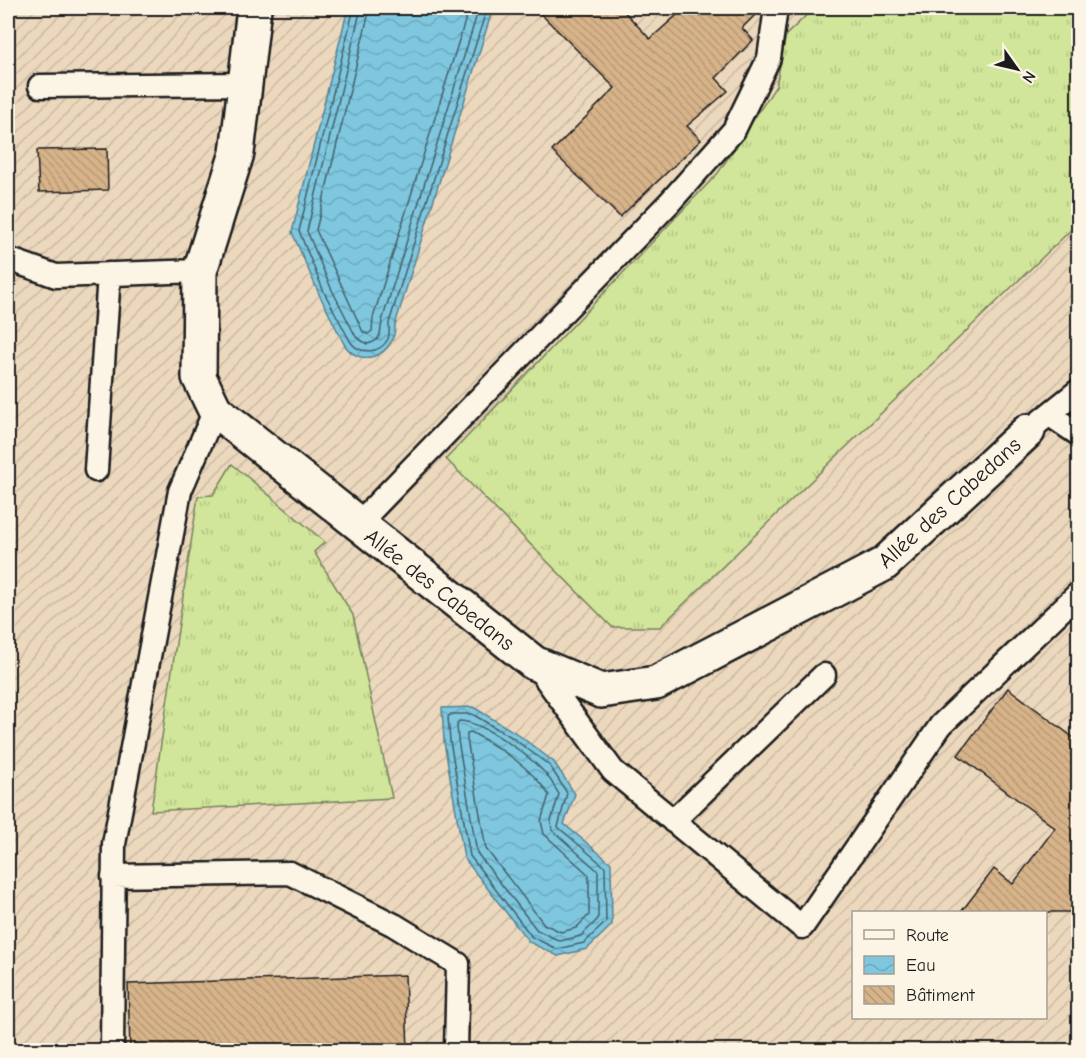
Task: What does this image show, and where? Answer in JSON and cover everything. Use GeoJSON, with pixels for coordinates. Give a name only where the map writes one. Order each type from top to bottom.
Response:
{"type":"FeatureCollection","features":[{"type":"Feature","properties":{"kind":"street","name":"Allée des Cabedans"},"geometry":{"type":"LineString","coordinates":[[254,8],[237,153],[200,271],[199,376],[214,410],[534,663],[601,691],[656,683],[884,564],[1039,423]]}},
{"type":"Feature","properties":{"kind":"lane"},"geometry":{"type":"LineString","coordinates":[[358,524],[669,203],[734,130],[769,58],[776,8]]}},
{"type":"Feature","properties":{"kind":"lane"},"geometry":{"type":"LineString","coordinates":[[40,86],[245,84]]}},
{"type":"Feature","properties":{"kind":"lane"},"geometry":{"type":"LineString","coordinates":[[8,259],[56,276],[200,271]]}},
{"type":"Feature","properties":{"kind":"lane"},"geometry":{"type":"LineString","coordinates":[[96,471],[109,274]]}},
{"type":"Feature","properties":{"kind":"lane"},"geometry":{"type":"LineString","coordinates":[[1039,423],[1078,391]]}},
{"type":"Feature","properties":{"kind":"lane"},"geometry":{"type":"LineString","coordinates":[[112,1050],[114,844],[180,491],[214,410]]}},
{"type":"Feature","properties":{"kind":"lane"},"geometry":{"type":"LineString","coordinates":[[1039,423],[1078,434]]}},
{"type":"Feature","properties":{"kind":"lane"},"geometry":{"type":"LineString","coordinates":[[534,663],[613,771],[802,927],[941,725],[1078,594]]}},
{"type":"Feature","properties":{"kind":"lane"},"geometry":{"type":"LineString","coordinates":[[673,821],[824,675]]}},
{"type":"Feature","properties":{"kind":"lane"},"geometry":{"type":"LineString","coordinates":[[113,876],[290,873],[394,925],[458,964],[456,1050]]}},
{"type":"Feature","properties":{"kind":"shaded area"},"geometry":{"type":"Polygon","coordinates":[[[8,8],[1078,8],[1078,1050],[8,1050],[8,8]]]}},
{"type":"Feature","properties":{"kind":"green space"},"geometry":{"type":"Polygon","coordinates":[[[814,8],[1078,8],[1078,223],[660,627],[612,627],[446,459],[718,173],[776,86],[786,35],[814,8]]]}},
{"type":"Feature","properties":{"kind":"green space"},"geometry":{"type":"Polygon","coordinates":[[[232,464],[325,542],[314,552],[353,615],[392,798],[151,811],[198,496],[213,495],[232,464]]]}},
{"type":"Feature","properties":{"kind":"water"},"geometry":{"type":"Polygon","coordinates":[[[348,8],[493,8],[395,325],[394,335],[384,351],[368,358],[351,352],[344,344],[292,232],[348,8]]]}},
{"type":"Feature","properties":{"kind":"water"},"geometry":{"type":"Polygon","coordinates":[[[473,707],[516,733],[554,762],[575,794],[564,824],[611,863],[612,925],[587,949],[558,956],[529,942],[464,858],[444,742],[442,708],[473,707]]]}},
{"type":"Feature","properties":{"kind":"building"},"geometry":{"type":"Polygon","coordinates":[[[535,8],[621,8],[650,39],[685,8],[762,8],[742,28],[753,40],[716,78],[728,91],[687,126],[701,140],[620,217],[552,151],[615,88],[535,8]]]}},
{"type":"Feature","properties":{"kind":"building"},"geometry":{"type":"Polygon","coordinates":[[[107,149],[108,190],[39,192],[37,150],[107,149]]]}},
{"type":"Feature","properties":{"kind":"building"},"geometry":{"type":"Polygon","coordinates":[[[1008,688],[1078,741],[1078,912],[962,911],[994,869],[1013,884],[1055,828],[958,755],[1008,688]]]}},
{"type":"Feature","properties":{"kind":"building"},"geometry":{"type":"Polygon","coordinates":[[[405,975],[408,1050],[130,1050],[128,984],[405,975]]]}}]}
